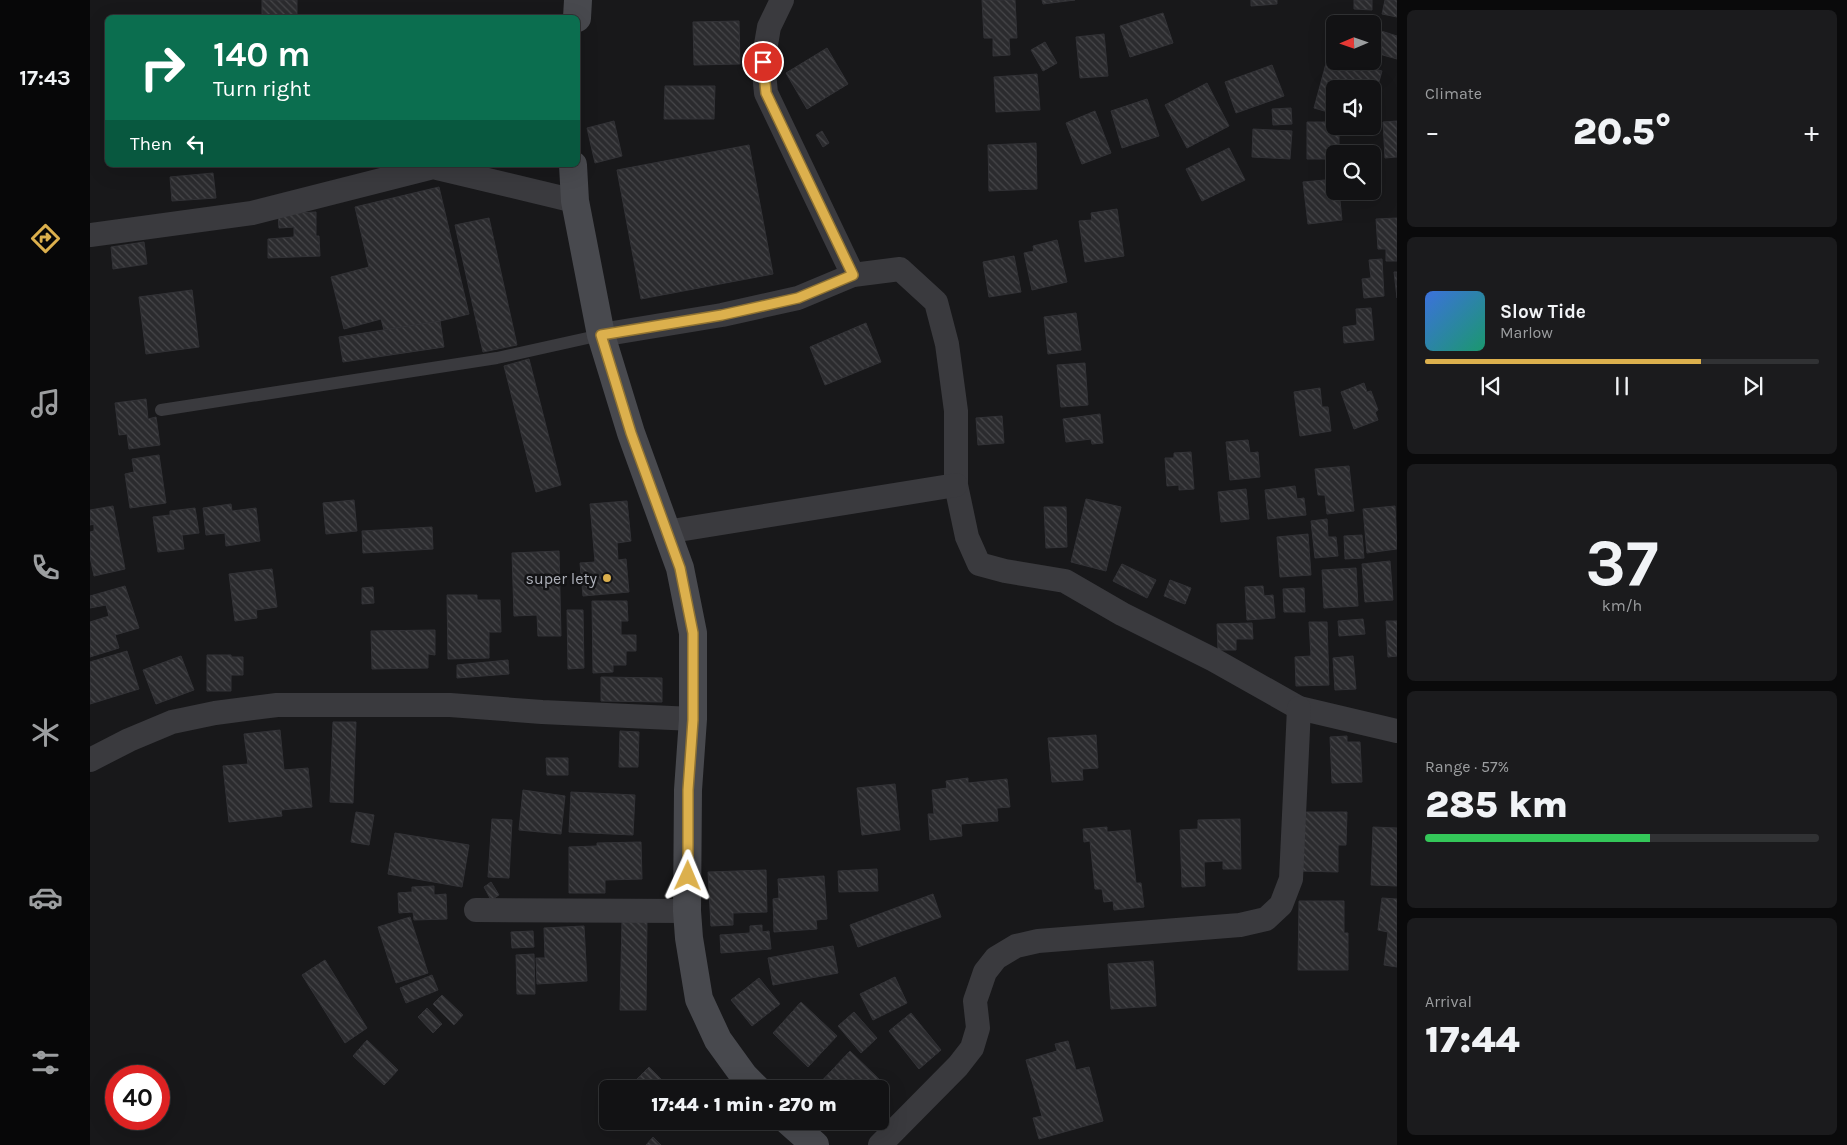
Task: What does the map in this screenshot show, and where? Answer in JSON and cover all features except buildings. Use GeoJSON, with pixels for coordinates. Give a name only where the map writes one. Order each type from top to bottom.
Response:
{"type":"FeatureCollection","features":[{"type":"Feature","properties":{"kind":"street"},"geometry":{"type":"LineString","coordinates":[[577,15],[578,0]]}},
{"type":"Feature","properties":{"kind":"street"},"geometry":{"type":"LineString","coordinates":[[782,0],[769,27],[763,62],[766,93],[853,275]]}},
{"type":"Feature","properties":{"kind":"street"},"geometry":{"type":"LineString","coordinates":[[90,235],[252,213],[434,167],[575,201]]}},
{"type":"Feature","properties":{"kind":"street"},"geometry":{"type":"LineString","coordinates":[[573,167],[575,201],[601,335],[631,433],[680,568],[693,633],[693,720],[688,790],[687,911],[689,938],[699,999],[718,1040],[748,1080]]}},
{"type":"Feature","properties":{"kind":"street"},"geometry":{"type":"LineString","coordinates":[[601,335],[722,315],[798,298],[853,275],[900,269],[936,302],[947,344],[956,411],[956,485],[967,537],[980,564],[1005,571],[1065,581],[1122,614],[1214,660],[1299,708],[1397,731]]}},
{"type":"Feature","properties":{"kind":"street"},"geometry":{"type":"LineString","coordinates":[[666,532],[956,485]]}},
{"type":"Feature","properties":{"kind":"street"},"geometry":{"type":"LineString","coordinates":[[90,760],[129,740],[172,722],[215,712],[277,705],[450,705],[693,720]]}},
{"type":"Feature","properties":{"kind":"street"},"geometry":{"type":"LineString","coordinates":[[880,1145],[958,1066],[972,1048],[978,1028],[976,1002],[985,972],[996,958],[1016,946],[1038,941],[1240,925],[1266,919],[1281,905],[1291,880],[1299,708]]}},
{"type":"Feature","properties":{"kind":"street"},"geometry":{"type":"LineString","coordinates":[[476,910],[687,911]]}},
{"type":"Feature","properties":{"kind":"street"},"geometry":{"type":"LineString","coordinates":[[798,1130],[815,1145]]}},
{"type":"Feature","properties":{"kind":"lane"},"geometry":{"type":"LineString","coordinates":[[161,410],[497,358],[601,335]]}},
{"type":"Feature","properties":{"kind":"place","name":"super lety"},"geometry":{"type":"Point","coordinates":[607,578]}},
{"type":"Feature","properties":{"kind":"route"},"geometry":{"type":"LineString","coordinates":[[688,876],[688,790],[693,720],[693,633],[680,568],[631,433],[601,335],[722,315],[798,298],[853,275],[766,93],[763,62]]}}]}
